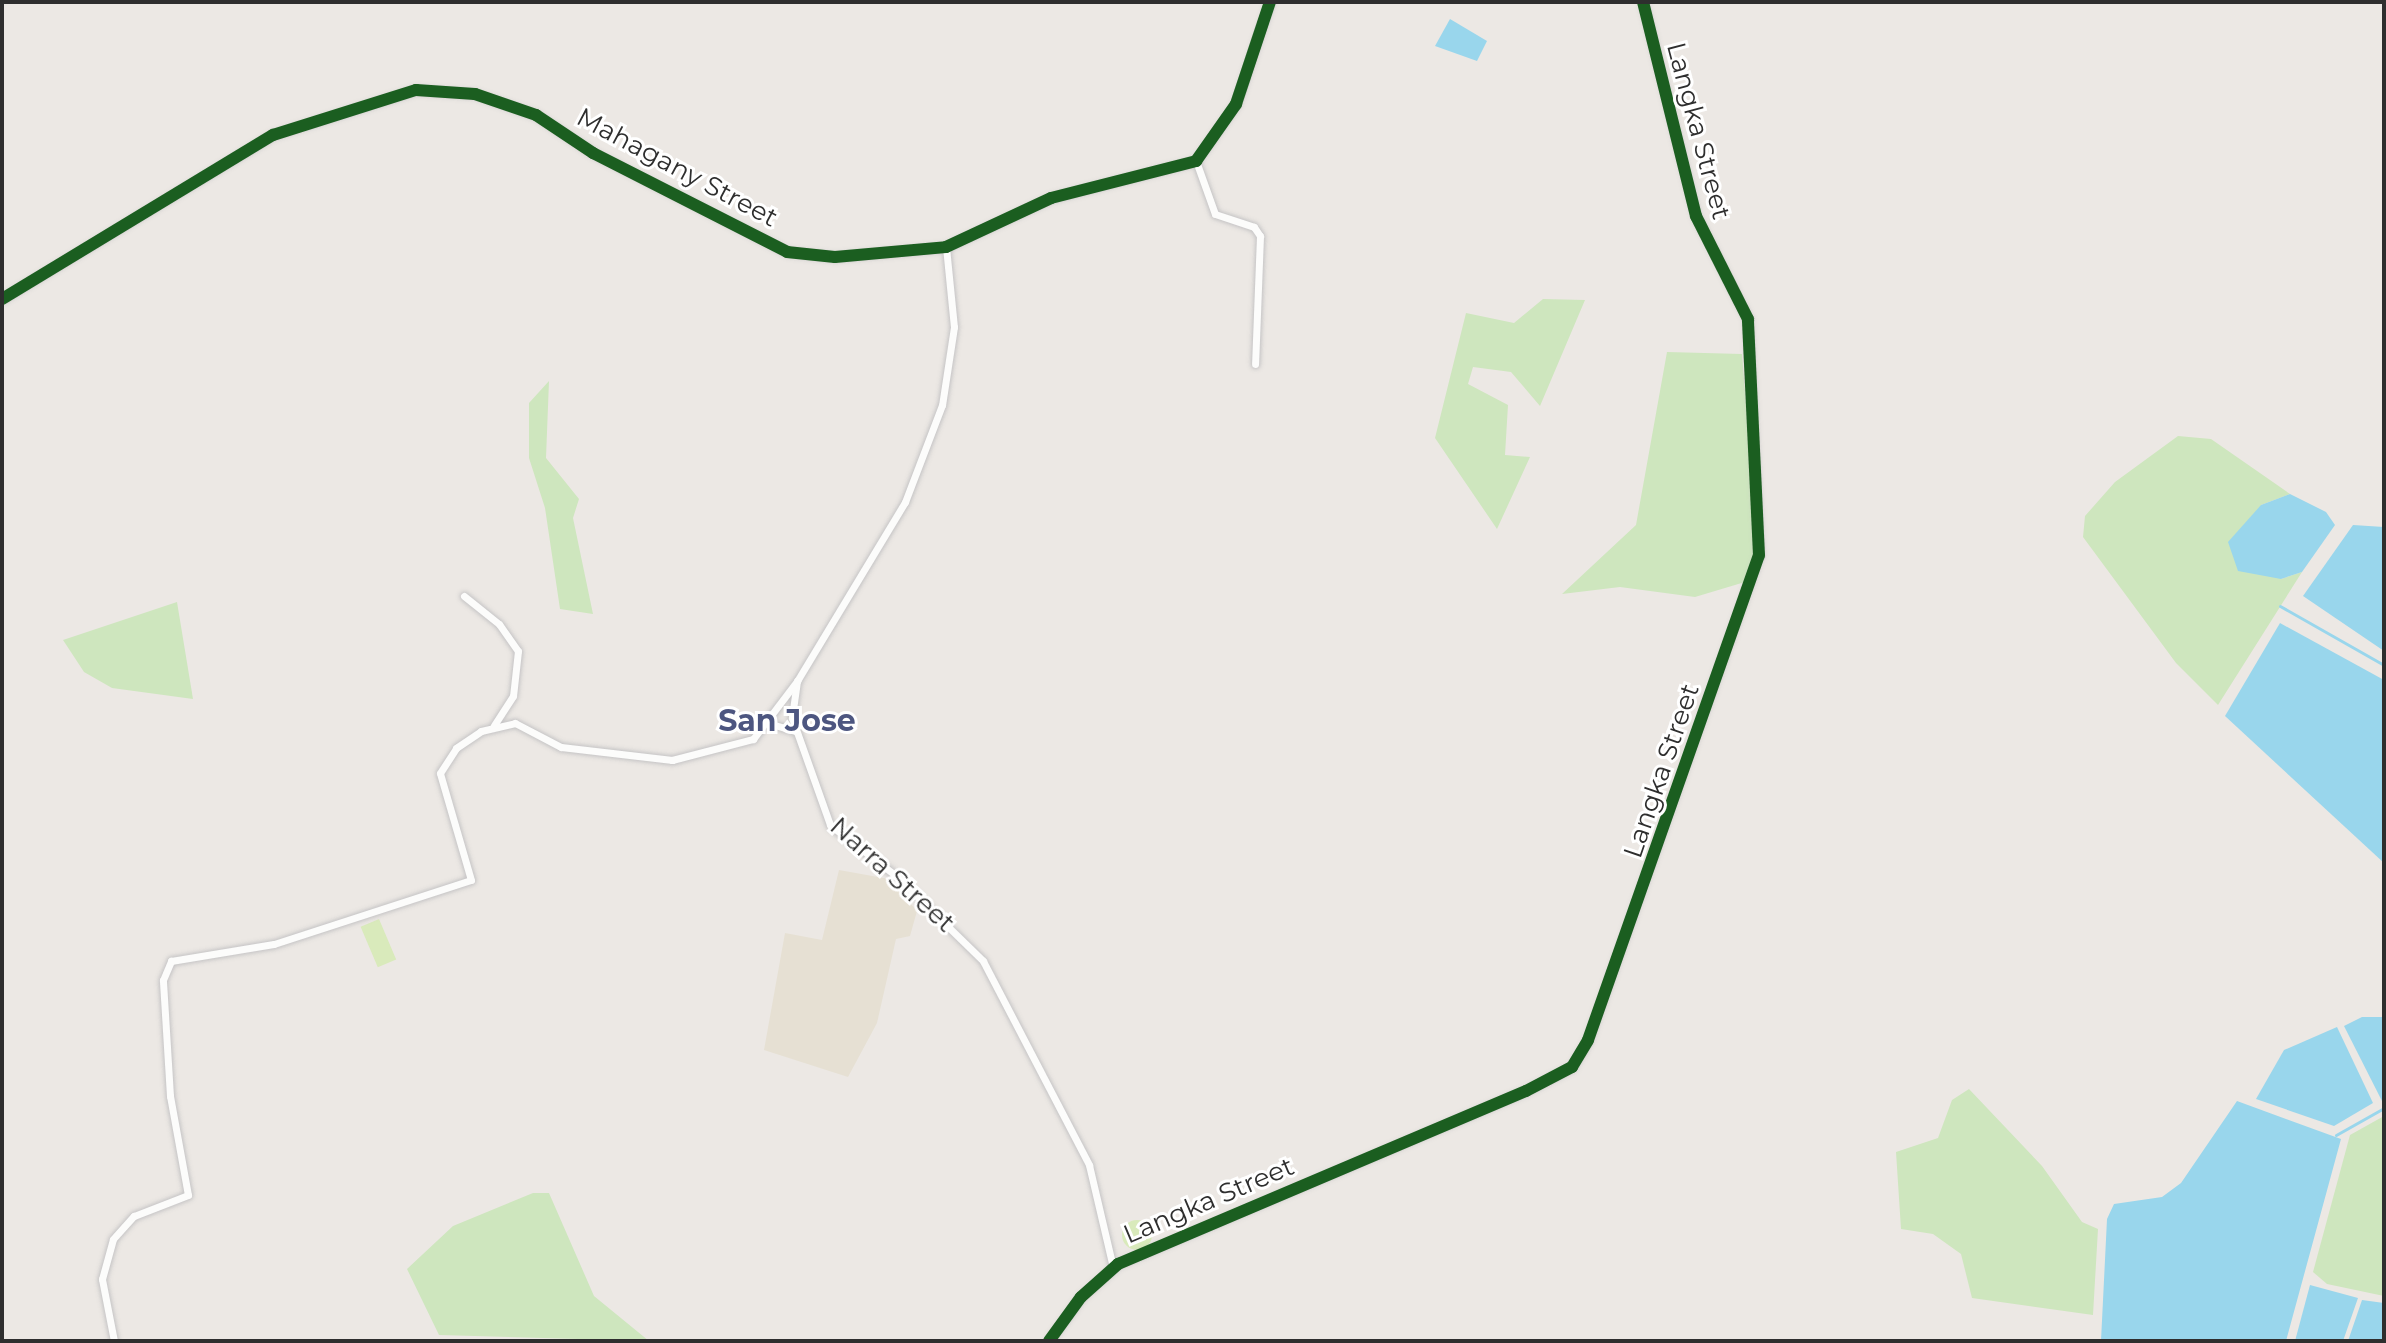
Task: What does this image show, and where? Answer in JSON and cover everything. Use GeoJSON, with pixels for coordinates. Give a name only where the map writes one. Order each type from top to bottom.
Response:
{"type":"FeatureCollection","features":[{"type":"Feature","properties":{"kind":"street"},"geometry":{"type":"LineString","coordinates":[[1255,364],[1260,236],[1254,227],[1215,214],[1196,161],[1236,104],[1270,2]]}},
{"type":"Feature","properties":{"kind":"street","name":"Langka Street"},"geometry":{"type":"LineString","coordinates":[[1113,1267],[1526,1091],[1572,1067],[1588,1040],[1759,555],[1748,319],[1696,216],[1643,2]]}},
{"type":"Feature","properties":{"kind":"street","name":"Mahagany Street"},"geometry":{"type":"LineString","coordinates":[[2,299],[273,135],[416,90],[475,94],[536,115],[593,153],[787,252],[848,257],[946,247],[1051,198],[1196,161]]}},
{"type":"Feature","properties":{"kind":"street","name":"Narra Street"},"geometry":{"type":"LineString","coordinates":[[946,247],[952,360],[930,442],[889,531],[797,681],[795,731],[830,825],[895,875],[983,961],[1089,1165],[1113,1267]]}},
{"type":"Feature","properties":{"kind":"street"},"geometry":{"type":"LineString","coordinates":[[114,1341],[102,1279],[113,1239],[134,1216],[188,1195],[170,1096],[167,965],[194,952],[274,944],[471,880],[441,767],[456,748],[493,726],[513,696],[518,651],[499,624],[464,596]]}},
{"type":"Feature","properties":{"kind":"street"},"geometry":{"type":"LineString","coordinates":[[493,726],[525,725],[561,747],[656,760],[742,745],[771,724],[797,681]]}},
{"type":"Feature","properties":{"kind":"street"},"geometry":{"type":"LineString","coordinates":[[771,724],[795,731]]}},
{"type":"Feature","properties":{"kind":"street"},"geometry":{"type":"LineString","coordinates":[[1049,1341],[1113,1267]]}},
{"type":"Feature","properties":{"kind":"shaded area"},"geometry":{"type":"Polygon","coordinates":[[[839,870],[889,879],[917,911],[910,936],[896,939],[877,1023],[848,1077],[764,1050],[785,933],[822,940],[839,870]]]}},
{"type":"Feature","properties":{"kind":"green space"},"geometry":{"type":"Polygon","coordinates":[[[1543,299],[1585,300],[1540,406],[1511,372],[1473,367],[1468,384],[1508,405],[1505,455],[1530,457],[1497,529],[1435,438],[1466,313],[1514,323],[1543,299]]]}},
{"type":"Feature","properties":{"kind":"green space"},"geometry":{"type":"Polygon","coordinates":[[[1667,352],[1742,354],[1754,502],[1754,553],[1745,582],[1695,597],[1620,587],[1562,594],[1636,525],[1667,352]]]}},
{"type":"Feature","properties":{"kind":"green space"},"geometry":{"type":"Polygon","coordinates":[[[549,381],[546,458],[579,499],[573,518],[593,614],[560,609],[545,508],[529,458],[529,403],[549,381]]]}},
{"type":"Feature","properties":{"kind":"green space"},"geometry":{"type":"Polygon","coordinates":[[[2178,436],[2211,439],[2290,494],[2261,505],[2281,579],[2302,572],[2218,705],[2176,663],[2083,537],[2085,516],[2115,482],[2178,436]]]}},
{"type":"Feature","properties":{"kind":"green space"},"geometry":{"type":"Polygon","coordinates":[[[177,602],[193,699],[112,688],[84,672],[63,640],[177,602]]]}},
{"type":"Feature","properties":{"kind":"green space"},"geometry":{"type":"Polygon","coordinates":[[[379,919],[396,960],[378,967],[361,927],[379,919]]]}},
{"type":"Feature","properties":{"kind":"green space"},"geometry":{"type":"Polygon","coordinates":[[[1969,1089],[2042,1166],[2082,1222],[2098,1229],[2093,1315],[1972,1298],[1961,1254],[1933,1234],[1901,1229],[1896,1152],[1938,1138],[1952,1100],[1969,1089]]]}},
{"type":"Feature","properties":{"kind":"green space"},"geometry":{"type":"Polygon","coordinates":[[[2384,1116],[2384,1296],[2327,1284],[2313,1272],[2350,1135],[2384,1116]]]}},
{"type":"Feature","properties":{"kind":"green space"},"geometry":{"type":"Polygon","coordinates":[[[533,1193],[549,1193],[594,1296],[649,1341],[439,1335],[407,1269],[453,1226],[533,1193]]]}},
{"type":"Feature","properties":{"kind":"green space"},"geometry":{"type":"Polygon","coordinates":[[[1137,1220],[1148,1224],[1152,1235],[1148,1246],[1137,1250],[1126,1246],[1122,1235],[1126,1224],[1137,1220]]]}},
{"type":"Feature","properties":{"kind":"water"},"geometry":{"type":"Polygon","coordinates":[[[1450,19],[1487,41],[1477,61],[1435,46],[1450,19]]]}},
{"type":"Feature","properties":{"kind":"water"},"geometry":{"type":"Polygon","coordinates":[[[2290,494],[2326,512],[2335,525],[2302,572],[2281,579],[2238,571],[2228,542],[2261,505],[2290,494]]]}},
{"type":"Feature","properties":{"kind":"water"},"geometry":{"type":"Polygon","coordinates":[[[2353,525],[2384,527],[2384,651],[2303,596],[2353,525]]]}},
{"type":"Feature","properties":{"kind":"water"},"geometry":{"type":"Polygon","coordinates":[[[2280,623],[2384,680],[2384,863],[2225,716],[2280,623]]]}},
{"type":"Feature","properties":{"kind":"water"},"geometry":{"type":"Polygon","coordinates":[[[2362,1017],[2384,1017],[2383,1103],[2344,1026],[2362,1017]]]}},
{"type":"Feature","properties":{"kind":"water"},"geometry":{"type":"Polygon","coordinates":[[[2337,1027],[2373,1103],[2334,1126],[2256,1099],[2284,1050],[2337,1027]]]}},
{"type":"Feature","properties":{"kind":"water"},"geometry":{"type":"Polygon","coordinates":[[[2237,1101],[2341,1139],[2286,1341],[2101,1341],[2107,1219],[2114,1204],[2162,1197],[2181,1183],[2237,1101]]]}},
{"type":"Feature","properties":{"kind":"water"},"geometry":{"type":"Polygon","coordinates":[[[2310,1285],[2358,1298],[2343,1341],[2295,1341],[2310,1285]]]}},
{"type":"Feature","properties":{"kind":"water"},"geometry":{"type":"Polygon","coordinates":[[[2362,1300],[2384,1303],[2384,1341],[2348,1341],[2362,1300]]]}},
{"type":"Feature","properties":{"kind":"waterway"},"geometry":{"type":"LineString","coordinates":[[2280,606],[2384,665]]}},
{"type":"Feature","properties":{"kind":"waterway"},"geometry":{"type":"LineString","coordinates":[[2336,1135],[2384,1108]]}},
{"type":"Feature","properties":{"kind":"cycle path"},"geometry":{"type":"LineString","coordinates":[[2,299],[273,135],[416,90],[475,94],[536,115],[593,153],[787,252],[835,257],[946,247],[1051,198],[1196,161],[1236,104],[1270,2]]}},
{"type":"Feature","properties":{"kind":"cycle path"},"geometry":{"type":"LineString","coordinates":[[1049,1341],[1081,1297],[1118,1264],[1526,1091],[1572,1067],[1588,1040],[1759,555],[1748,319],[1696,216],[1643,2]]}},
{"type":"Feature","properties":{"kind":"district","name":"San Jose"},"geometry":{"type":"Point","coordinates":[787,721]}}]}
